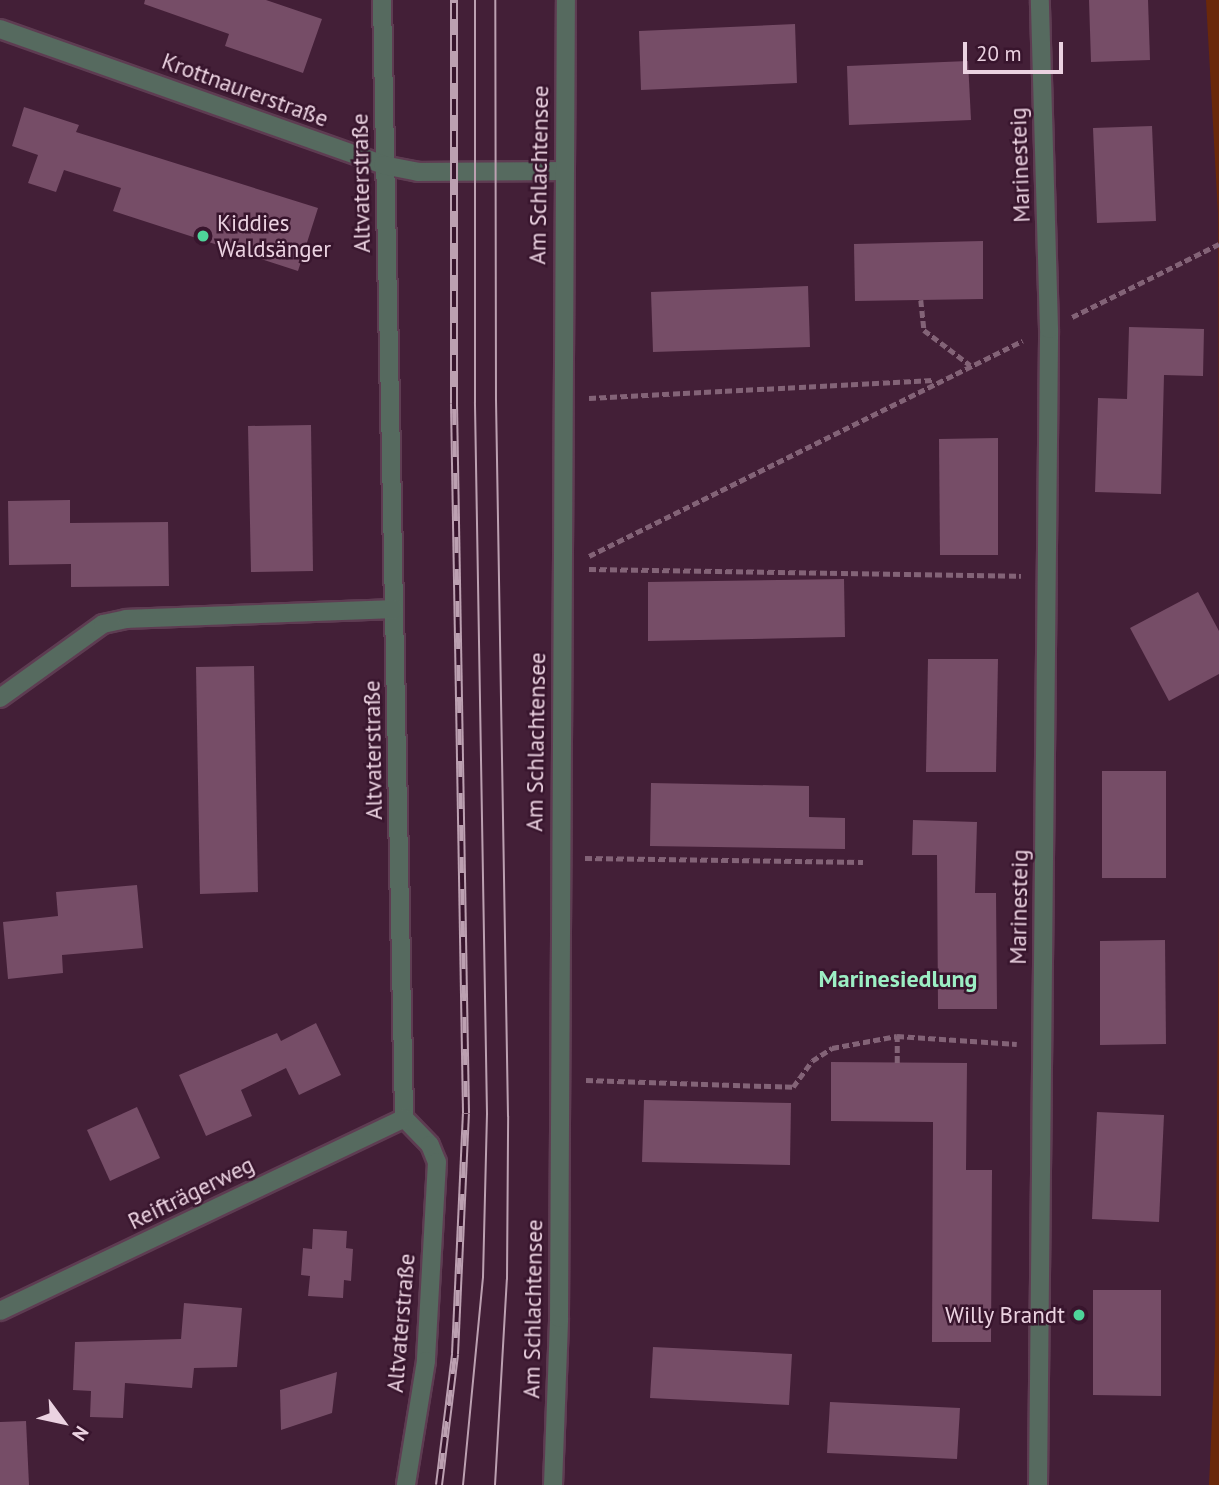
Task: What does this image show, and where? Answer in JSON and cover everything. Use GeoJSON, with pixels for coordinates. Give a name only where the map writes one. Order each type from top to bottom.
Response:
{"type":"FeatureCollection","features":[{"type":"Feature","properties":{"kind":"street","name":"Altvaterstraße"},"geometry":{"type":"LineString","coordinates":[[382,0],[383,165],[404,1118],[430,1145],[437,1162],[426,1361],[406,1485]]}},
{"type":"Feature","properties":{"kind":"street","name":"Am Schlachtensee"},"geometry":{"type":"LineString","coordinates":[[553,1485],[560,1079],[562,171],[566,0]]}},
{"type":"Feature","properties":{"kind":"street","name":"Marinesteig"},"geometry":{"type":"LineString","coordinates":[[1038,1485],[1049,329],[1040,0]]}},
{"type":"Feature","properties":{"kind":"street","name":"Krottnaurerstraße"},"geometry":{"type":"LineString","coordinates":[[0,29],[383,165],[418,172],[562,171]]}},
{"type":"Feature","properties":{"kind":"street"},"geometry":{"type":"LineString","coordinates":[[0,698],[103,624],[115,621],[394,609]]}},
{"type":"Feature","properties":{"kind":"street","name":"Reifträgerweg"},"geometry":{"type":"LineString","coordinates":[[0,1311],[404,1118]]}},
{"type":"Feature","properties":{"kind":"path"},"geometry":{"type":"LineString","coordinates":[[563,569],[938,379],[1049,329],[1219,244]]}},
{"type":"Feature","properties":{"kind":"path"},"geometry":{"type":"LineString","coordinates":[[921,300],[924,330],[970,365]]}},
{"type":"Feature","properties":{"kind":"path"},"geometry":{"type":"LineString","coordinates":[[561,400],[938,379]]}},
{"type":"Feature","properties":{"kind":"path"},"geometry":{"type":"LineString","coordinates":[[563,569],[1047,577]]}},
{"type":"Feature","properties":{"kind":"path"},"geometry":{"type":"LineString","coordinates":[[559,857],[863,862]]}},
{"type":"Feature","properties":{"kind":"path"},"geometry":{"type":"LineString","coordinates":[[560,1079],[793,1087],[812,1061],[832,1048],[897,1036],[1042,1045]]}},
{"type":"Feature","properties":{"kind":"path"},"geometry":{"type":"LineString","coordinates":[[897,1036],[897,1063]]}},
{"type":"Feature","properties":{"kind":"shaded area"},"geometry":{"type":"Polygon","coordinates":[[[1206,0],[1219,0],[1219,551],[1218,213],[1206,0]]]}},
{"type":"Feature","properties":{"kind":"shaded area"},"geometry":{"type":"Polygon","coordinates":[[[1219,893],[1219,1485],[1209,1485],[1215,1352],[1219,893]]]}},
{"type":"Feature","properties":{"kind":"building"},"geometry":{"type":"Polygon","coordinates":[[[145,0],[266,0],[322,19],[303,73],[225,46],[229,34],[144,4],[145,0]]]}},
{"type":"Feature","properties":{"kind":"building"},"geometry":{"type":"Polygon","coordinates":[[[1089,0],[1148,0],[1150,60],[1091,62],[1089,0]]]}},
{"type":"Feature","properties":{"kind":"building"},"geometry":{"type":"Polygon","coordinates":[[[795,24],[797,83],[641,90],[639,31],[795,24]]]}},
{"type":"Feature","properties":{"kind":"building"},"geometry":{"type":"Polygon","coordinates":[[[968,61],[971,120],[849,125],[847,66],[968,61]]]}},
{"type":"Feature","properties":{"kind":"building"},"geometry":{"type":"Polygon","coordinates":[[[24,107],[79,125],[76,132],[318,208],[298,271],[113,211],[121,188],[64,170],[56,192],[28,183],[38,155],[12,146],[24,107]]]}},
{"type":"Feature","properties":{"kind":"building"},"geometry":{"type":"Polygon","coordinates":[[[1152,126],[1156,221],[1097,223],[1093,128],[1152,126]]]}},
{"type":"Feature","properties":{"kind":"building"},"geometry":{"type":"Polygon","coordinates":[[[983,241],[983,299],[855,301],[854,244],[983,241]]]}},
{"type":"Feature","properties":{"kind":"building"},"geometry":{"type":"Polygon","coordinates":[[[808,286],[810,347],[653,352],[651,292],[808,286]]]}},
{"type":"Feature","properties":{"kind":"building"},"geometry":{"type":"Polygon","coordinates":[[[1129,327],[1204,329],[1203,376],[1164,375],[1161,494],[1095,492],[1098,398],[1127,399],[1129,327]]]}},
{"type":"Feature","properties":{"kind":"building"},"geometry":{"type":"Polygon","coordinates":[[[311,425],[313,571],[251,572],[248,426],[311,425]]]}},
{"type":"Feature","properties":{"kind":"building"},"geometry":{"type":"Polygon","coordinates":[[[998,438],[998,555],[940,555],[939,439],[998,438]]]}},
{"type":"Feature","properties":{"kind":"building"},"geometry":{"type":"Polygon","coordinates":[[[70,500],[70,523],[168,522],[169,586],[71,587],[71,564],[9,565],[8,501],[70,500]]]}},
{"type":"Feature","properties":{"kind":"building"},"geometry":{"type":"Polygon","coordinates":[[[844,579],[845,637],[648,641],[648,582],[844,579]]]}},
{"type":"Feature","properties":{"kind":"building"},"geometry":{"type":"Polygon","coordinates":[[[1198,592],[1219,631],[1219,674],[1169,701],[1130,628],[1198,592]]]}},
{"type":"Feature","properties":{"kind":"building"},"geometry":{"type":"Polygon","coordinates":[[[928,659],[998,659],[996,772],[926,772],[928,659]]]}},
{"type":"Feature","properties":{"kind":"building"},"geometry":{"type":"Polygon","coordinates":[[[254,666],[258,892],[200,894],[196,667],[254,666]]]}},
{"type":"Feature","properties":{"kind":"building"},"geometry":{"type":"Polygon","coordinates":[[[1102,771],[1166,771],[1166,878],[1102,878],[1102,771]]]}},
{"type":"Feature","properties":{"kind":"building"},"geometry":{"type":"Polygon","coordinates":[[[651,783],[809,786],[809,817],[845,818],[845,849],[650,846],[651,783]]]}},
{"type":"Feature","properties":{"kind":"building"},"geometry":{"type":"Polygon","coordinates":[[[913,820],[977,822],[975,893],[996,893],[997,1009],[938,1009],[937,855],[912,855],[913,820]]]}},
{"type":"Feature","properties":{"kind":"building"},"geometry":{"type":"Polygon","coordinates":[[[137,885],[143,948],[62,955],[63,973],[8,979],[3,922],[58,916],[56,892],[137,885]]]}},
{"type":"Feature","properties":{"kind":"building"},"geometry":{"type":"Polygon","coordinates":[[[1165,940],[1166,1044],[1100,1045],[1100,941],[1165,940]]]}},
{"type":"Feature","properties":{"kind":"building"},"geometry":{"type":"Polygon","coordinates":[[[316,1023],[341,1075],[299,1095],[286,1068],[241,1090],[252,1116],[206,1136],[179,1075],[277,1033],[281,1041],[316,1023]]]}},
{"type":"Feature","properties":{"kind":"building"},"geometry":{"type":"Polygon","coordinates":[[[831,1062],[967,1063],[966,1170],[992,1170],[991,1342],[932,1342],[933,1122],[831,1121],[831,1062]]]}},
{"type":"Feature","properties":{"kind":"building"},"geometry":{"type":"Polygon","coordinates":[[[644,1100],[791,1103],[790,1165],[642,1162],[644,1100]]]}},
{"type":"Feature","properties":{"kind":"building"},"geometry":{"type":"Polygon","coordinates":[[[137,1107],[160,1158],[110,1181],[87,1130],[137,1107]]]}},
{"type":"Feature","properties":{"kind":"building"},"geometry":{"type":"Polygon","coordinates":[[[1097,1112],[1164,1115],[1159,1222],[1092,1219],[1097,1112]]]}},
{"type":"Feature","properties":{"kind":"building"},"geometry":{"type":"Polygon","coordinates":[[[313,1229],[347,1231],[346,1248],[353,1249],[351,1281],[344,1280],[343,1298],[308,1296],[310,1276],[301,1275],[303,1248],[312,1249],[313,1229]]]}},
{"type":"Feature","properties":{"kind":"building"},"geometry":{"type":"Polygon","coordinates":[[[1093,1290],[1161,1290],[1161,1396],[1093,1395],[1093,1290]]]}},
{"type":"Feature","properties":{"kind":"building"},"geometry":{"type":"Polygon","coordinates":[[[184,1303],[242,1308],[237,1367],[194,1368],[192,1388],[125,1383],[123,1418],[90,1417],[91,1391],[73,1390],[75,1342],[181,1339],[184,1303]]]}},
{"type":"Feature","properties":{"kind":"building"},"geometry":{"type":"Polygon","coordinates":[[[653,1347],[792,1354],[789,1405],[650,1398],[653,1347]]]}},
{"type":"Feature","properties":{"kind":"building"},"geometry":{"type":"Polygon","coordinates":[[[337,1372],[332,1413],[281,1430],[280,1390],[337,1372]]]}},
{"type":"Feature","properties":{"kind":"building"},"geometry":{"type":"Polygon","coordinates":[[[830,1402],[960,1408],[957,1459],[827,1453],[830,1402]]]}},
{"type":"Feature","properties":{"kind":"building"},"geometry":{"type":"Polygon","coordinates":[[[26,1421],[29,1485],[0,1485],[0,1422],[26,1421]]]}},
{"type":"Feature","properties":{"kind":"tram line"},"geometry":{"type":"LineString","coordinates":[[463,1485],[483,1277],[487,1114],[475,402],[475,0]]}},
{"type":"Feature","properties":{"kind":"tram line"},"geometry":{"type":"LineString","coordinates":[[495,0],[496,400],[508,1116],[507,1279],[495,1485]]}},
{"type":"Feature","properties":{"kind":"railway"},"geometry":{"type":"LineString","coordinates":[[439,1485],[455,1354],[466,1113],[454,403],[454,0]]}},
{"type":"Feature","properties":{"kind":"place","name":"Kiddies Waldsänger"},"geometry":{"type":"Point","coordinates":[203,236]}},
{"type":"Feature","properties":{"kind":"place","name":"Willy Brandt"},"geometry":{"type":"Point","coordinates":[1079,1315]}},
{"type":"Feature","properties":{"kind":"district","name":"Marinesiedlung"},"geometry":{"type":"Point","coordinates":[898,979]}}]}
